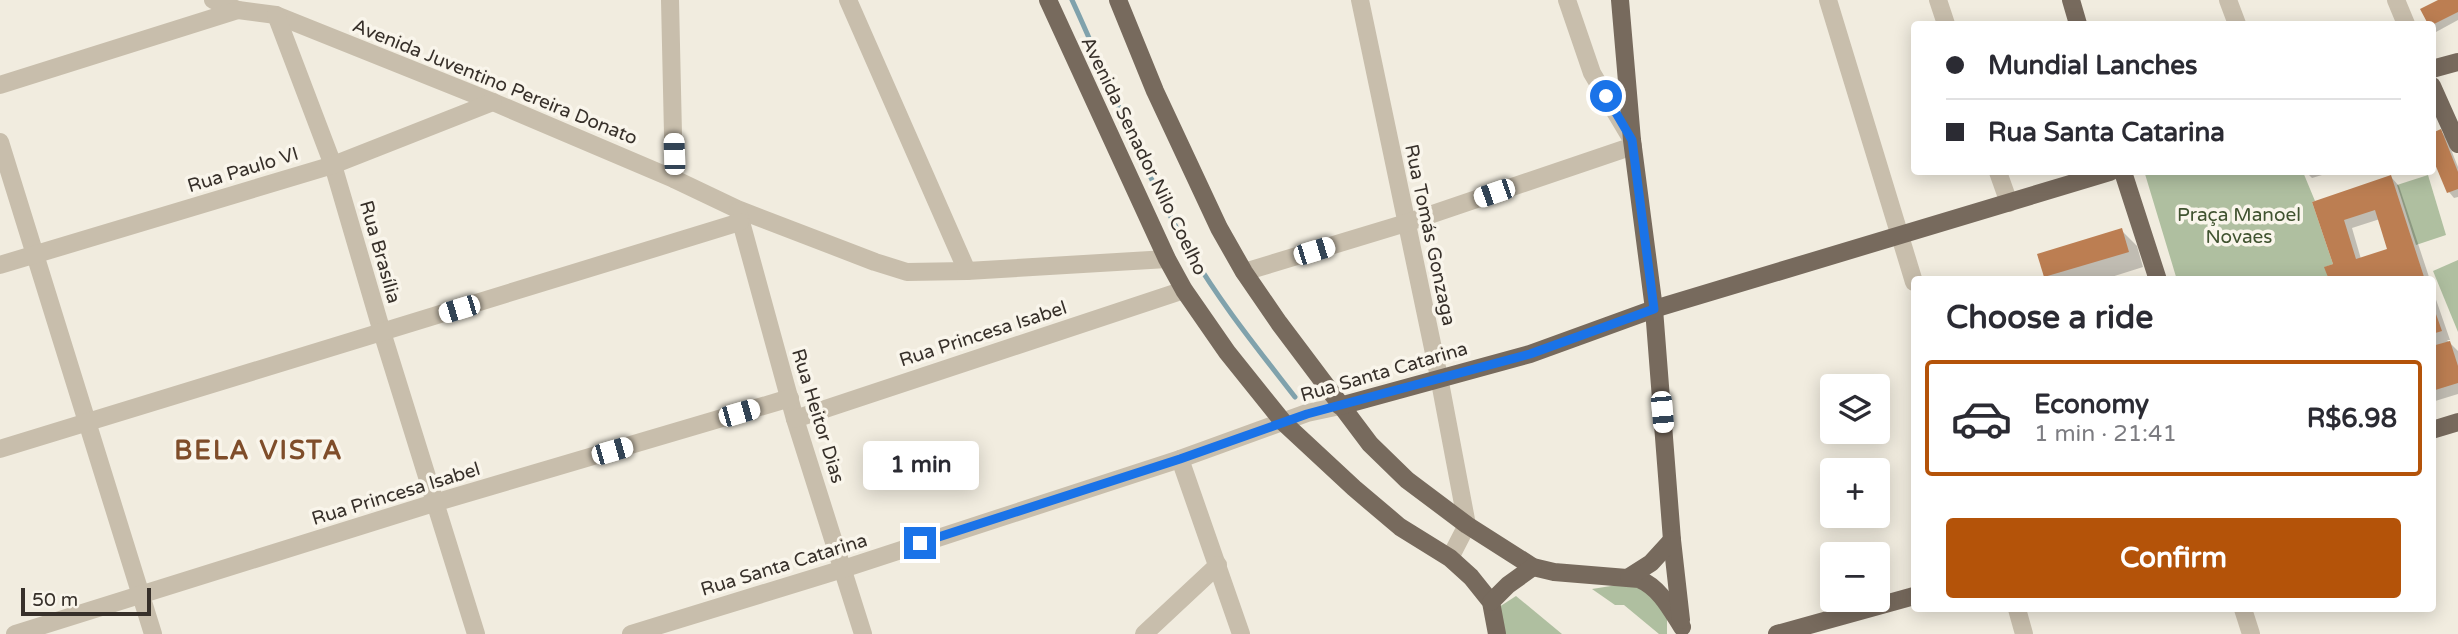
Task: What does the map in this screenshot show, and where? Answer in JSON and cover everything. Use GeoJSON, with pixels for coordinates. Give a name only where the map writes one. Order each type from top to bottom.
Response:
{"type":"FeatureCollection","features":[{"type":"Feature","properties":{"kind":"main road","name":"Avenida Senador Nilo Coelho"},"geometry":{"type":"LineString","coordinates":[[1048,0],[1167,259],[1184,290],[1227,352],[1284,423],[1400,527],[1450,558],[1491,602]]}},
{"type":"Feature","properties":{"kind":"main road","name":"Avenida Senador Nilo Coelho"},"geometry":{"type":"LineString","coordinates":[[1118,0],[1155,91],[1219,228],[1244,272],[1370,444],[1392,466],[1467,525],[1533,567],[1565,573],[1629,577],[1653,587],[1670,608],[1682,631]]}},
{"type":"Feature","properties":{"kind":"main road"},"geometry":{"type":"LineString","coordinates":[[1620,0],[1633,143],[1654,309],[1682,631]]}},
{"type":"Feature","properties":{"kind":"main road"},"geometry":{"type":"LineString","coordinates":[[2071,0],[2077,21]]}},
{"type":"Feature","properties":{"kind":"main road"},"geometry":{"type":"LineString","coordinates":[[2436,68],[2458,62]]}},
{"type":"Feature","properties":{"kind":"main road"},"geometry":{"type":"LineString","coordinates":[[2436,95],[2458,144]]}},
{"type":"Feature","properties":{"kind":"main road","name":"Rua Santa Catarina"},"geometry":{"type":"LineString","coordinates":[[1340,406],[1530,354],[1654,309],[2100,175]]}},
{"type":"Feature","properties":{"kind":"main road"},"geometry":{"type":"LineString","coordinates":[[2124,175],[2157,276]]}},
{"type":"Feature","properties":{"kind":"main road"},"geometry":{"type":"LineString","coordinates":[[2436,429],[2458,422]]}},
{"type":"Feature","properties":{"kind":"main road"},"geometry":{"type":"LineString","coordinates":[[1629,577],[1651,563],[1672,540]]}},
{"type":"Feature","properties":{"kind":"main road"},"geometry":{"type":"LineString","coordinates":[[1497,634],[1491,602],[1508,585],[1533,567]]}},
{"type":"Feature","properties":{"kind":"main road"},"geometry":{"type":"LineString","coordinates":[[1777,634],[1911,597]]}},
{"type":"Feature","properties":{"kind":"street","name":"Avenida Juventino Pereira Donato"},"geometry":{"type":"LineString","coordinates":[[213,0],[238,10],[276,15],[493,102],[674,179],[739,216],[907,272],[1167,259]]}},
{"type":"Feature","properties":{"kind":"street"},"geometry":{"type":"LineString","coordinates":[[670,0],[674,179]]}},
{"type":"Feature","properties":{"kind":"street"},"geometry":{"type":"LineString","coordinates":[[848,0],[967,271]]}},
{"type":"Feature","properties":{"kind":"street","name":"Rua Tomás Gonzaga"},"geometry":{"type":"LineString","coordinates":[[1360,0],[1439,377],[1467,525]]}},
{"type":"Feature","properties":{"kind":"street"},"geometry":{"type":"LineString","coordinates":[[1244,272],[1406,223],[1633,143],[1592,73],[1567,0]]}},
{"type":"Feature","properties":{"kind":"street"},"geometry":{"type":"LineString","coordinates":[[1828,0],[1912,276]]}},
{"type":"Feature","properties":{"kind":"street"},"geometry":{"type":"LineString","coordinates":[[1938,0],[1945,21]]}},
{"type":"Feature","properties":{"kind":"street"},"geometry":{"type":"LineString","coordinates":[[2228,0],[2235,21]]}},
{"type":"Feature","properties":{"kind":"street"},"geometry":{"type":"LineString","coordinates":[[2396,0],[2405,21]]}},
{"type":"Feature","properties":{"kind":"street"},"geometry":{"type":"LineString","coordinates":[[0,85],[238,10]]}},
{"type":"Feature","properties":{"kind":"street","name":"Rua Brasília"},"geometry":{"type":"LineString","coordinates":[[276,15],[333,165],[476,634]]}},
{"type":"Feature","properties":{"kind":"street","name":"Rua Paulo VI"},"geometry":{"type":"LineString","coordinates":[[0,265],[333,165],[493,102]]}},
{"type":"Feature","properties":{"kind":"street"},"geometry":{"type":"LineString","coordinates":[[0,142],[153,634]]}},
{"type":"Feature","properties":{"kind":"street"},"geometry":{"type":"LineString","coordinates":[[1999,175],[2009,203]]}},
{"type":"Feature","properties":{"kind":"street"},"geometry":{"type":"LineString","coordinates":[[0,449],[382,332],[739,216]]}},
{"type":"Feature","properties":{"kind":"street","name":"Rua Heitor Dias"},"geometry":{"type":"LineString","coordinates":[[739,216],[795,419],[863,634]]}},
{"type":"Feature","properties":{"kind":"street","name":"Rua Princesa Isabel"},"geometry":{"type":"LineString","coordinates":[[795,419],[1184,290]]}},
{"type":"Feature","properties":{"kind":"street","name":"Rua Princesa Isabel"},"geometry":{"type":"LineString","coordinates":[[15,634],[434,503],[790,398]]}},
{"type":"Feature","properties":{"kind":"street","name":"Rua Santa Catarina"},"geometry":{"type":"LineString","coordinates":[[631,634],[843,569],[1180,459],[1307,414],[1340,406]]}},
{"type":"Feature","properties":{"kind":"street"},"geometry":{"type":"LineString","coordinates":[[1180,459],[1241,634]]}},
{"type":"Feature","properties":{"kind":"street"},"geometry":{"type":"LineString","coordinates":[[1450,558],[1467,525]]}},
{"type":"Feature","properties":{"kind":"street"},"geometry":{"type":"LineString","coordinates":[[1144,634],[1218,565]]}},
{"type":"Feature","properties":{"kind":"street"},"geometry":{"type":"LineString","coordinates":[[2018,612],[2024,634]]}},
{"type":"Feature","properties":{"kind":"street"},"geometry":{"type":"LineString","coordinates":[[2244,612],[2251,634]]}},
{"type":"Feature","properties":{"kind":"green space","name":"Praça Manoel Novaes"},"geometry":{"type":"Polygon","coordinates":[[[2145,175],[2304,175],[2315,201],[2312,202],[2333,264],[2325,267],[2328,276],[2176,276],[2145,175]]]}},
{"type":"Feature","properties":{"kind":"green space"},"geometry":{"type":"Polygon","coordinates":[[[2428,175],[2446,235],[2416,245],[2397,185],[2428,175]]]}},
{"type":"Feature","properties":{"kind":"green space"},"geometry":{"type":"Polygon","coordinates":[[[2458,260],[2458,332],[2436,276],[2433,271],[2458,260]]]}},
{"type":"Feature","properties":{"kind":"green space"},"geometry":{"type":"Polygon","coordinates":[[[1636,582],[1667,611],[1667,634],[1659,634],[1624,605],[1615,605],[1592,589],[1636,582]]]}},
{"type":"Feature","properties":{"kind":"green space"},"geometry":{"type":"Polygon","coordinates":[[[1516,596],[1562,634],[1494,634],[1499,607],[1516,596]]]}},
{"type":"Feature","properties":{"kind":"building"},"geometry":{"type":"Polygon","coordinates":[[[2438,0],[2458,0],[2458,12],[2436,23],[2426,21],[2420,9],[2438,0]]]}},
{"type":"Feature","properties":{"kind":"building"},"geometry":{"type":"Polygon","coordinates":[[[2441,129],[2458,172],[2458,189],[2447,193],[2436,167],[2436,131],[2441,129]]]}},
{"type":"Feature","properties":{"kind":"building"},"geometry":{"type":"Polygon","coordinates":[[[2391,175],[2424,276],[2327,276],[2324,267],[2333,264],[2312,202],[2391,175]],[[2375,210],[2344,220],[2356,259],[2387,249],[2375,210]]]}},
{"type":"Feature","properties":{"kind":"building"},"geometry":{"type":"Polygon","coordinates":[[[2122,228],[2129,252],[2047,276],[2044,276],[2037,254],[2122,228]]]}},
{"type":"Feature","properties":{"kind":"building"},"geometry":{"type":"Polygon","coordinates":[[[2436,314],[2442,331],[2436,333],[2436,314]]]}},
{"type":"Feature","properties":{"kind":"building"},"geometry":{"type":"Polygon","coordinates":[[[2450,341],[2458,366],[2458,383],[2436,390],[2436,345],[2450,341]]]}},
{"type":"Feature","properties":{"kind":"waterway"},"geometry":{"type":"LineString","coordinates":[[1072,0],[1140,156],[1170,216],[1225,305],[1295,397]]}},
{"type":"Feature","properties":{"kind":"district","name":"BELA VISTA"},"geometry":{"type":"Point","coordinates":[259,450]}},
{"type":"Feature","properties":{"kind":"route"},"geometry":{"type":"LineString","coordinates":[[920,543],[1180,459],[1307,414],[1530,354],[1654,309],[1632,140],[1606,96]]}}]}
